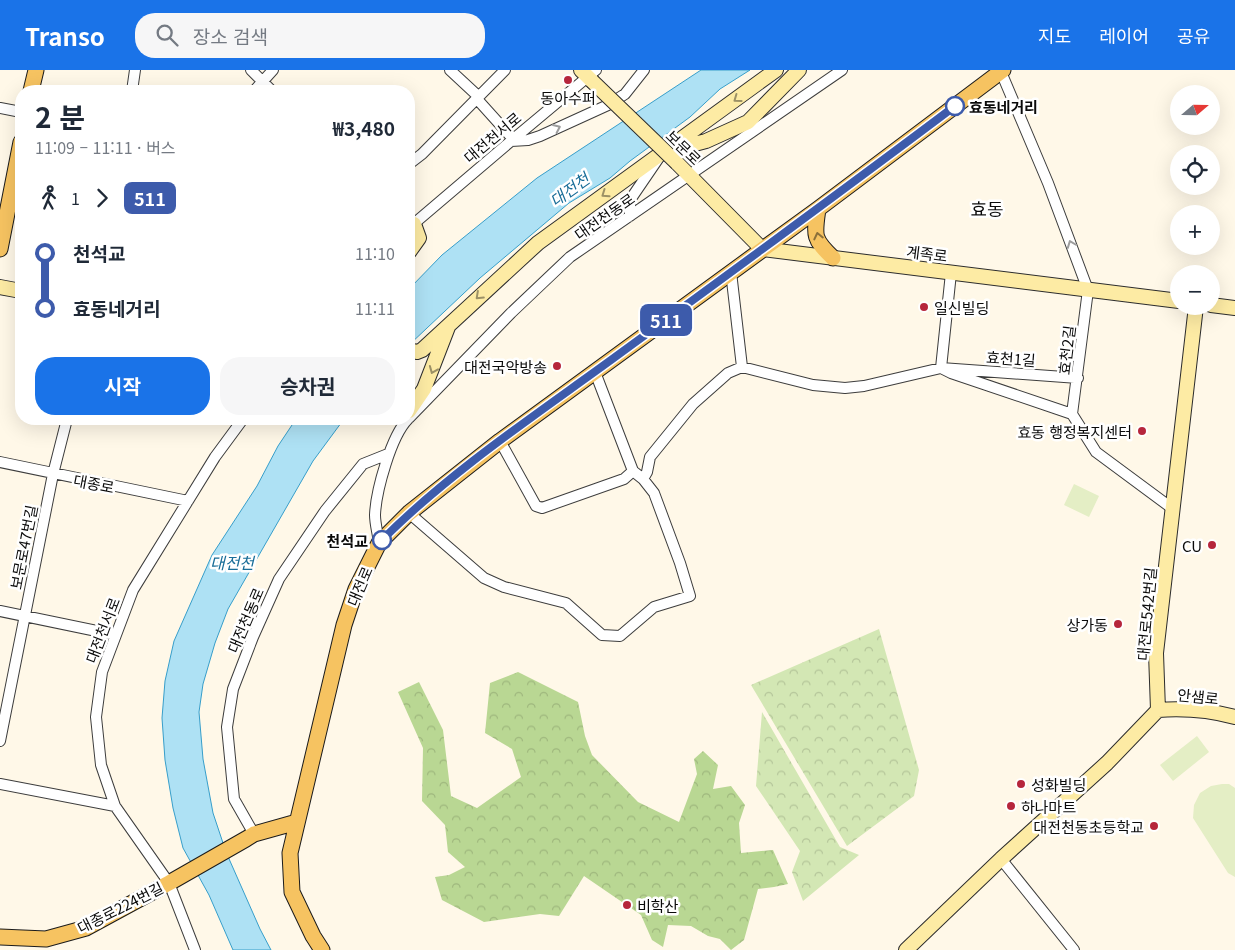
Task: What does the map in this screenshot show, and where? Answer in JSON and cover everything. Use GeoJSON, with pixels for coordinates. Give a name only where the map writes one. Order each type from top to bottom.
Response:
{"type":"FeatureCollection","features":[{"type":"Feature","properties":{"kind":"main road"},"geometry":{"type":"LineString","coordinates":[[32,85],[36,70]]}},
{"type":"Feature","properties":{"kind":"main road"},"geometry":{"type":"LineString","coordinates":[[415,352],[422,350],[538,243],[776,70]]}},
{"type":"Feature","properties":{"kind":"main road"},"geometry":{"type":"LineString","coordinates":[[678,142],[691,144],[706,141],[751,126],[799,70]]}},
{"type":"Feature","properties":{"kind":"main road","name":"대전로"},"geometry":{"type":"LineString","coordinates":[[322,950],[313,936],[292,892],[290,853],[344,625],[356,589],[379,543],[409,513],[500,441],[818,209],[1002,71]]}},
{"type":"Feature","properties":{"kind":"main road","name":"보문로"},"geometry":{"type":"LineString","coordinates":[[589,74],[762,249]]}},
{"type":"Feature","properties":{"kind":"main road"},"geometry":{"type":"LineString","coordinates":[[0,249],[15,173]]}},
{"type":"Feature","properties":{"kind":"main road"},"geometry":{"type":"LineString","coordinates":[[818,209],[815,233],[820,246],[833,258]]}},
{"type":"Feature","properties":{"kind":"main road"},"geometry":{"type":"LineString","coordinates":[[415,230],[419,238],[415,244]]}},
{"type":"Feature","properties":{"kind":"main road","name":"계족로"},"geometry":{"type":"LineString","coordinates":[[762,249],[1170,300]]}},
{"type":"Feature","properties":{"kind":"main road"},"geometry":{"type":"LineString","coordinates":[[0,287],[15,290]]}},
{"type":"Feature","properties":{"kind":"main road"},"geometry":{"type":"LineString","coordinates":[[1220,306],[1235,308]]}},
{"type":"Feature","properties":{"kind":"main road","name":"대전로542번길"},"geometry":{"type":"LineString","coordinates":[[1158,710],[1156,653],[1195,315]]}},
{"type":"Feature","properties":{"kind":"main road"},"geometry":{"type":"LineString","coordinates":[[415,404],[428,381],[449,324]]}},
{"type":"Feature","properties":{"kind":"main road","name":"안샘로"},"geometry":{"type":"LineString","coordinates":[[1158,710],[1182,708],[1235,717]]}},
{"type":"Feature","properties":{"kind":"main road"},"geometry":{"type":"LineString","coordinates":[[906,950],[1001,859],[1107,763],[1158,710]]}},
{"type":"Feature","properties":{"kind":"main road"},"geometry":{"type":"LineString","coordinates":[[250,836],[297,822]]}},
{"type":"Feature","properties":{"kind":"main road","name":"대종로224번길"},"geometry":{"type":"LineString","coordinates":[[0,937],[46,939],[86,928],[250,836]]}},
{"type":"Feature","properties":{"kind":"street"},"geometry":{"type":"LineString","coordinates":[[133,85],[136,70]]}},
{"type":"Feature","properties":{"kind":"street"},"geometry":{"type":"LineString","coordinates":[[251,70],[266,85]]}},
{"type":"Feature","properties":{"kind":"street"},"geometry":{"type":"LineString","coordinates":[[259,85],[273,70]]}},
{"type":"Feature","properties":{"kind":"street"},"geometry":{"type":"LineString","coordinates":[[450,70],[478,98],[512,140],[528,140],[540,136],[608,105],[624,94],[644,70]]}},
{"type":"Feature","properties":{"kind":"street"},"geometry":{"type":"LineString","coordinates":[[415,159],[505,70]]}},
{"type":"Feature","properties":{"kind":"street","name":"대전천동로"},"geometry":{"type":"LineString","coordinates":[[415,410],[511,312],[570,257],[689,175],[751,126],[842,70]]}},
{"type":"Feature","properties":{"kind":"street"},"geometry":{"type":"LineString","coordinates":[[1002,71],[1048,183],[1088,290]]}},
{"type":"Feature","properties":{"kind":"street","name":"대전천서로"},"geometry":{"type":"LineString","coordinates":[[415,220],[589,74]]}},
{"type":"Feature","properties":{"kind":"street"},"geometry":{"type":"LineString","coordinates":[[0,108],[15,111]]}},
{"type":"Feature","properties":{"kind":"street"},"geometry":{"type":"LineString","coordinates":[[630,216],[630,200],[660,156]]}},
{"type":"Feature","properties":{"kind":"street"},"geometry":{"type":"LineString","coordinates":[[643,479],[647,472],[650,457],[693,404],[728,373],[742,367],[731,272]]}},
{"type":"Feature","properties":{"kind":"street"},"geometry":{"type":"LineString","coordinates":[[951,273],[941,368],[1072,414],[1096,452],[1173,509]]}},
{"type":"Feature","properties":{"kind":"street","name":"효천2길"},"geometry":{"type":"LineString","coordinates":[[1072,414],[1088,290]]}},
{"type":"Feature","properties":{"kind":"street","name":"효천1길"},"geometry":{"type":"LineString","coordinates":[[742,367],[813,385],[845,388],[864,386],[941,368],[1078,378]]}},
{"type":"Feature","properties":{"kind":"street"},"geometry":{"type":"LineString","coordinates":[[409,513],[484,578],[504,588],[566,603],[602,636],[620,636],[654,607],[690,596],[654,493],[643,479],[633,471],[595,372]]}},
{"type":"Feature","properties":{"kind":"street","name":"보문로47번길"},"geometry":{"type":"LineString","coordinates":[[0,741],[53,474],[65,425]]}},
{"type":"Feature","properties":{"kind":"street","name":"대전천서로"},"geometry":{"type":"LineString","coordinates":[[195,950],[174,880],[115,806],[101,765],[96,718],[102,672],[134,590],[215,457],[239,425]]}},
{"type":"Feature","properties":{"kind":"street","name":"대전천동로"},"geometry":{"type":"LineString","coordinates":[[379,543],[375,516],[388,454],[403,425]]}},
{"type":"Feature","properties":{"kind":"street"},"geometry":{"type":"LineString","coordinates":[[500,441],[536,506],[542,508],[624,479],[633,471]]}},
{"type":"Feature","properties":{"kind":"street","name":"대전천동로"},"geometry":{"type":"LineString","coordinates":[[250,836],[234,799],[227,727],[232,689],[279,579],[325,511],[363,464],[388,454]]}},
{"type":"Feature","properties":{"kind":"street","name":"대종로"},"geometry":{"type":"LineString","coordinates":[[0,462],[188,502]]}},
{"type":"Feature","properties":{"kind":"street"},"geometry":{"type":"LineString","coordinates":[[0,611],[116,635]]}},
{"type":"Feature","properties":{"kind":"street"},"geometry":{"type":"LineString","coordinates":[[0,784],[115,806]]}},
{"type":"Feature","properties":{"kind":"street"},"geometry":{"type":"LineString","coordinates":[[1001,859],[1074,950]]}},
{"type":"Feature","properties":{"kind":"green space"},"geometry":{"type":"Polygon","coordinates":[[[1074,484],[1099,496],[1089,517],[1064,505],[1074,484]]]}},
{"type":"Feature","properties":{"kind":"green space"},"geometry":{"type":"Polygon","coordinates":[[[879,629],[919,770],[914,796],[847,846],[751,685],[879,629]]]}},
{"type":"Feature","properties":{"kind":"green space"},"geometry":{"type":"Polygon","coordinates":[[[518,672],[578,702],[585,736],[592,755],[638,802],[679,822],[697,774],[694,759],[703,751],[718,765],[713,789],[731,786],[745,805],[739,823],[741,853],[773,850],[788,884],[758,889],[744,940],[731,950],[720,939],[708,936],[691,926],[668,925],[663,947],[652,940],[641,915],[584,876],[559,916],[540,914],[484,922],[442,900],[435,877],[449,875],[465,867],[448,852],[445,825],[422,801],[423,748],[398,692],[419,682],[443,730],[451,796],[477,808],[521,777],[512,749],[485,733],[490,683],[518,672]]]}},
{"type":"Feature","properties":{"kind":"green space"},"geometry":{"type":"Polygon","coordinates":[[[762,712],[840,847],[859,855],[803,901],[792,872],[800,851],[756,786],[762,712]]]}},
{"type":"Feature","properties":{"kind":"green space"},"geometry":{"type":"Polygon","coordinates":[[[1197,736],[1209,752],[1173,781],[1160,765],[1197,736]]]}},
{"type":"Feature","properties":{"kind":"green space"},"geometry":{"type":"Polygon","coordinates":[[[1229,784],[1235,788],[1235,877],[1228,873],[1193,818],[1194,805],[1200,793],[1211,786],[1229,784]]]}},
{"type":"Feature","properties":{"kind":"water","name":"대전천"},"geometry":{"type":"Polygon","coordinates":[[[701,70],[750,70],[720,89],[690,117],[610,178],[569,203],[480,278],[415,339],[415,283],[442,255],[537,178],[701,70]]]}},
{"type":"Feature","properties":{"kind":"water","name":"대전천"},"geometry":{"type":"Polygon","coordinates":[[[292,425],[340,425],[313,461],[228,609],[215,643],[203,684],[199,712],[203,759],[213,813],[226,852],[271,950],[233,950],[209,895],[183,848],[173,808],[165,760],[162,718],[165,681],[174,641],[212,555],[257,486],[278,446],[292,425]]]}},
{"type":"Feature","properties":{"kind":"bus line","name":"511"},"geometry":{"type":"LineString","coordinates":[[382,540],[409,513],[500,441],[818,209],[955,106]]}},
{"type":"Feature","properties":{"kind":"place","name":"동아수퍼"},"geometry":{"type":"Point","coordinates":[568,80]}},
{"type":"Feature","properties":{"kind":"place","name":"효동네거리"},"geometry":{"type":"Point","coordinates":[955,106]}},
{"type":"Feature","properties":{"kind":"place","name":"일신빌딩"},"geometry":{"type":"Point","coordinates":[924,307]}},
{"type":"Feature","properties":{"kind":"place","name":"대전국악방송"},"geometry":{"type":"Point","coordinates":[557,366]}},
{"type":"Feature","properties":{"kind":"place","name":"효동 행정복지센터"},"geometry":{"type":"Point","coordinates":[1142,431]}},
{"type":"Feature","properties":{"kind":"place","name":"천석교"},"geometry":{"type":"Point","coordinates":[382,540]}},
{"type":"Feature","properties":{"kind":"place","name":"CU"},"geometry":{"type":"Point","coordinates":[1212,545]}},
{"type":"Feature","properties":{"kind":"place","name":"상가동"},"geometry":{"type":"Point","coordinates":[1118,624]}},
{"type":"Feature","properties":{"kind":"place","name":"성화빌딩"},"geometry":{"type":"Point","coordinates":[1021,784]}},
{"type":"Feature","properties":{"kind":"place","name":"하나마트"},"geometry":{"type":"Point","coordinates":[1011,806]}},
{"type":"Feature","properties":{"kind":"place","name":"대전천동초등학교"},"geometry":{"type":"Point","coordinates":[1154,826]}},
{"type":"Feature","properties":{"kind":"place","name":"비학산"},"geometry":{"type":"Point","coordinates":[627,905]}},
{"type":"Feature","properties":{"kind":"district","name":"효동"},"geometry":{"type":"Point","coordinates":[987,208]}}]}
